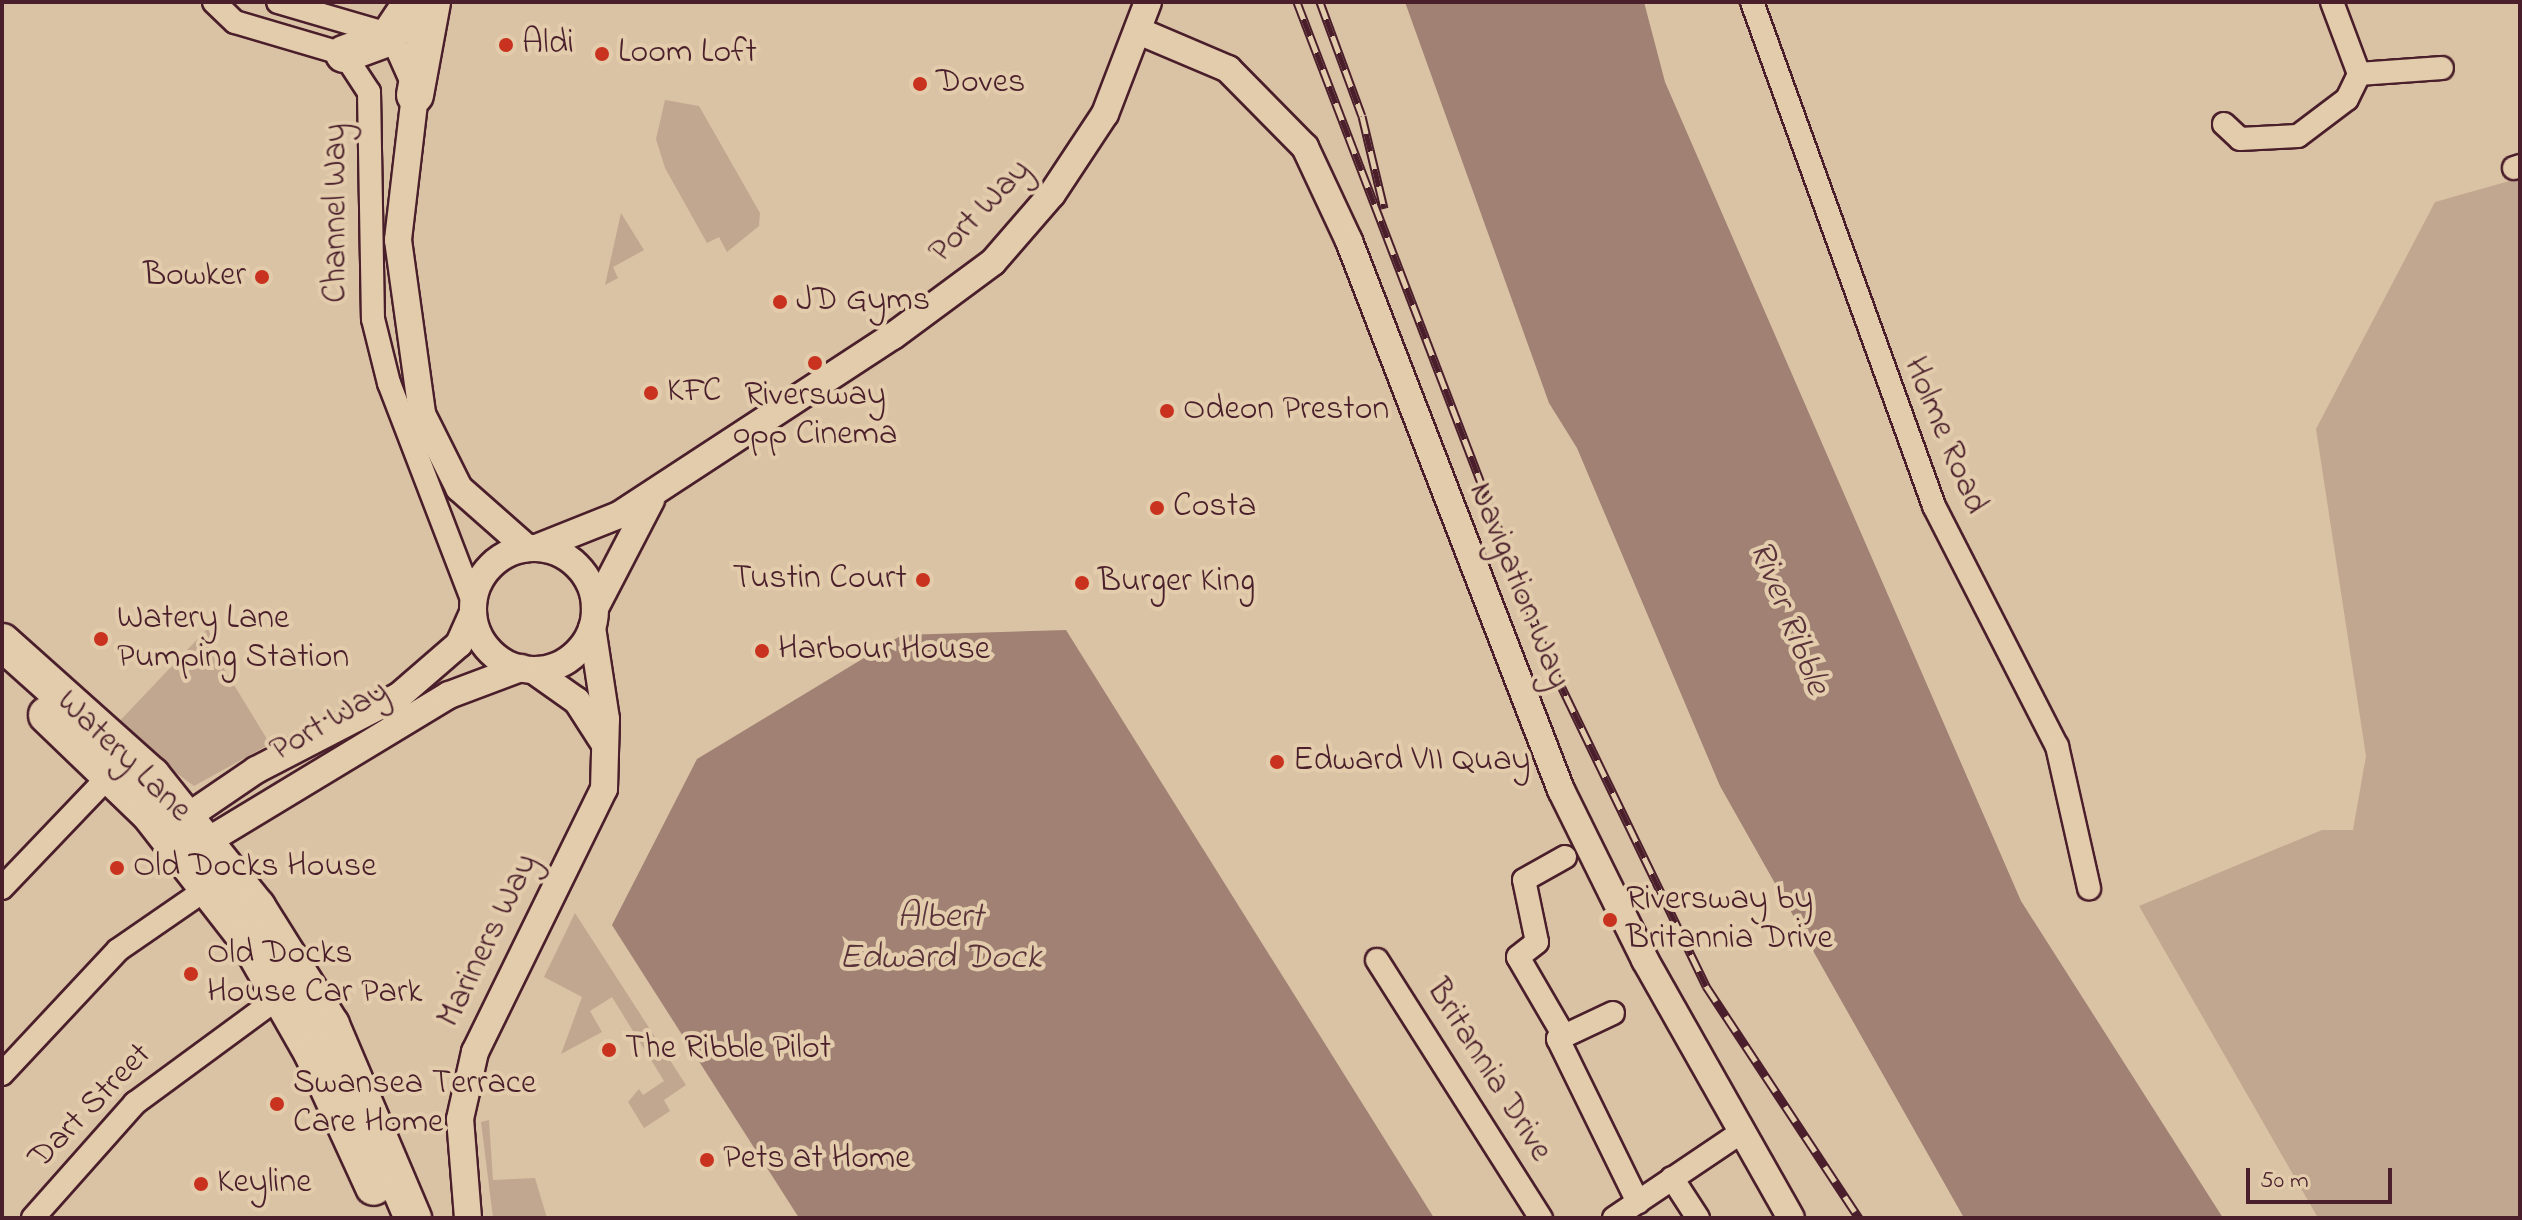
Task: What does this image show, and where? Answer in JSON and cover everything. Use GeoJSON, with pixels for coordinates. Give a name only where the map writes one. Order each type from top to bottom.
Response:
{"type":"FeatureCollection","features":[{"type":"Feature","properties":{"kind":"highway"},"geometry":{"type":"LineString","coordinates":[[344,54],[388,38],[412,2]]}},
{"type":"Feature","properties":{"kind":"highway"},"geometry":{"type":"LineString","coordinates":[[415,95],[432,2]]}},
{"type":"Feature","properties":{"kind":"highway","name":"Watery Lane"},"geometry":{"type":"LineString","coordinates":[[2,642],[186,836],[331,1025],[413,1218]]}},
{"type":"Feature","properties":{"kind":"highway","name":"Watery Lane"},"geometry":{"type":"LineString","coordinates":[[2,673],[111,774],[186,836]]}},
{"type":"Feature","properties":{"kind":"highway","name":"Watery Lane"},"geometry":{"type":"LineString","coordinates":[[220,880],[282,995],[387,1218]]}},
{"type":"Feature","properties":{"kind":"street"},"geometry":{"type":"LineString","coordinates":[[214,2],[235,22],[344,54]]}},
{"type":"Feature","properties":{"kind":"street"},"geometry":{"type":"LineString","coordinates":[[278,2],[388,38],[415,95]]}},
{"type":"Feature","properties":{"kind":"street","name":"Port Way"},"geometry":{"type":"LineString","coordinates":[[532,548],[582,534],[666,482],[893,336],[993,262],[1052,194],[1105,114],[1141,32],[1148,2]]}},
{"type":"Feature","properties":{"kind":"street","name":"Holme Road"},"geometry":{"type":"LineString","coordinates":[[1752,2],[1934,506],[2057,746],[2089,888]]}},
{"type":"Feature","properties":{"kind":"street"},"geometry":{"type":"LineString","coordinates":[[2222,153],[2232,131],[2298,136],[2347,99],[2359,74],[2332,2]]}},
{"type":"Feature","properties":{"kind":"street","name":"Navigation Way"},"geometry":{"type":"LineString","coordinates":[[1141,32],[1228,69],[1305,147],[1349,241],[1561,790],[1645,960],[1791,1218]]}},
{"type":"Feature","properties":{"kind":"street","name":"Channel Way"},"geometry":{"type":"LineString","coordinates":[[344,54],[369,92],[374,120],[373,319],[389,383],[473,607]]}},
{"type":"Feature","properties":{"kind":"street"},"geometry":{"type":"LineString","coordinates":[[2359,74],[2446,66]]}},
{"type":"Feature","properties":{"kind":"street","name":"Channel Way"},"geometry":{"type":"LineString","coordinates":[[415,95],[398,240],[422,414],[459,488],[532,548]]}},
{"type":"Feature","properties":{"kind":"street","name":"Port Way"},"geometry":{"type":"LineString","coordinates":[[594,618],[637,519],[666,482]]}},
{"type":"Feature","properties":{"kind":"street"},"geometry":{"type":"LineString","coordinates":[[527,669],[567,660],[594,618],[581,570],[532,548],[493,563],[473,607],[487,648],[577,701],[608,749]]}},
{"type":"Feature","properties":{"kind":"street","name":"Port Way"},"geometry":{"type":"LineString","coordinates":[[186,836],[399,696],[459,644],[473,607]]}},
{"type":"Feature","properties":{"kind":"street","name":"Mariners Way"},"geometry":{"type":"LineString","coordinates":[[468,1218],[460,1119],[475,1052],[604,789],[608,749],[594,618]]}},
{"type":"Feature","properties":{"kind":"street","name":"Port Way"},"geometry":{"type":"LineString","coordinates":[[186,836],[449,695],[527,669]]}},
{"type":"Feature","properties":{"kind":"street"},"geometry":{"type":"LineString","coordinates":[[2,888],[111,774]]}},
{"type":"Feature","properties":{"kind":"street"},"geometry":{"type":"LineString","coordinates":[[1564,1036],[1518,957],[1537,942],[1524,880],[1565,857]]}},
{"type":"Feature","properties":{"kind":"street"},"geometry":{"type":"LineString","coordinates":[[2,1074],[118,950],[220,880]]}},
{"type":"Feature","properties":{"kind":"street","name":"Britannia Drive"},"geometry":{"type":"LineString","coordinates":[[1377,960],[1541,1218]]}},
{"type":"Feature","properties":{"kind":"street","name":"Dart Street"},"geometry":{"type":"LineString","coordinates":[[33,1218],[135,1103],[184,1060],[282,995]]}},
{"type":"Feature","properties":{"kind":"street"},"geometry":{"type":"LineString","coordinates":[[1613,1013],[1558,1039],[1638,1202]]}},
{"type":"Feature","properties":{"kind":"street"},"geometry":{"type":"LineString","coordinates":[[1614,1218],[1743,1131]]}},
{"type":"Feature","properties":{"kind":"street"},"geometry":{"type":"LineString","coordinates":[[1672,1178],[1698,1218]]}},
{"type":"Feature","properties":{"kind":"shaded area"},"geometry":{"type":"Polygon","coordinates":[[[665,100],[699,106],[760,213],[759,226],[727,252],[719,237],[707,243],[665,168],[656,139],[665,100]]]}},
{"type":"Feature","properties":{"kind":"shaded area"},"geometry":{"type":"Polygon","coordinates":[[[2520,178],[2520,1218],[2318,1218],[2139,906],[2322,830],[2353,830],[2366,756],[2316,429],[2435,202],[2520,178]]]}},
{"type":"Feature","properties":{"kind":"shaded area"},"geometry":{"type":"Polygon","coordinates":[[[621,213],[644,250],[613,267],[618,278],[605,285],[621,213]]]}},
{"type":"Feature","properties":{"kind":"shaded area"},"geometry":{"type":"Polygon","coordinates":[[[208,628],[220,662],[270,744],[194,786],[114,727],[208,628]]]}},
{"type":"Feature","properties":{"kind":"shaded area"},"geometry":{"type":"Polygon","coordinates":[[[575,913],[686,1085],[664,1100],[670,1111],[644,1128],[628,1102],[639,1089],[643,1095],[664,1081],[612,997],[590,1011],[602,1032],[561,1054],[582,997],[544,977],[575,913]]]}},
{"type":"Feature","properties":{"kind":"shaded area"},"geometry":{"type":"Polygon","coordinates":[[[489,1120],[493,1180],[535,1178],[547,1218],[493,1218],[481,1122],[489,1120]]]}},
{"type":"Feature","properties":{"kind":"water","name":"River Ribble"},"geometry":{"type":"Polygon","coordinates":[[[1405,2],[1644,2],[1665,82],[2021,901],[2223,1218],[1964,1218],[1720,786],[1577,448],[1549,403],[1405,2]]]}},
{"type":"Feature","properties":{"kind":"water","name":"Albert Edward Dock"},"geometry":{"type":"Polygon","coordinates":[[[1066,630],[1434,1218],[799,1218],[612,925],[697,759],[902,635],[1066,630]]]}},
{"type":"Feature","properties":{"kind":"railway"},"geometry":{"type":"LineString","coordinates":[[1297,2],[1550,663],[1706,986],[1859,1218]]}},
{"type":"Feature","properties":{"kind":"railway"},"geometry":{"type":"LineString","coordinates":[[1320,2],[1362,116],[1384,208]]}},
{"type":"Feature","properties":{"kind":"place","name":"Aldi"},"geometry":{"type":"Point","coordinates":[506,45]}},
{"type":"Feature","properties":{"kind":"place","name":"Loom Loft"},"geometry":{"type":"Point","coordinates":[602,54]}},
{"type":"Feature","properties":{"kind":"place","name":"Doves"},"geometry":{"type":"Point","coordinates":[920,84]}},
{"type":"Feature","properties":{"kind":"place","name":"Bowker"},"geometry":{"type":"Point","coordinates":[262,277]}},
{"type":"Feature","properties":{"kind":"place","name":"JD Gyms"},"geometry":{"type":"Point","coordinates":[780,302]}},
{"type":"Feature","properties":{"kind":"place","name":"Riversway opp Cinema"},"geometry":{"type":"Point","coordinates":[815,363]}},
{"type":"Feature","properties":{"kind":"place","name":"KFC"},"geometry":{"type":"Point","coordinates":[651,393]}},
{"type":"Feature","properties":{"kind":"place","name":"Odeon Preston"},"geometry":{"type":"Point","coordinates":[1167,411]}},
{"type":"Feature","properties":{"kind":"place","name":"Costa"},"geometry":{"type":"Point","coordinates":[1157,508]}},
{"type":"Feature","properties":{"kind":"place","name":"Tustin Court"},"geometry":{"type":"Point","coordinates":[923,580]}},
{"type":"Feature","properties":{"kind":"place","name":"Burger King"},"geometry":{"type":"Point","coordinates":[1082,583]}},
{"type":"Feature","properties":{"kind":"place","name":"Watery Lane Pumping Station"},"geometry":{"type":"Point","coordinates":[101,639]}},
{"type":"Feature","properties":{"kind":"place","name":"Harbour House"},"geometry":{"type":"Point","coordinates":[762,651]}},
{"type":"Feature","properties":{"kind":"place","name":"Edward VII Quay"},"geometry":{"type":"Point","coordinates":[1277,762]}},
{"type":"Feature","properties":{"kind":"place","name":"Old Docks House"},"geometry":{"type":"Point","coordinates":[117,868]}},
{"type":"Feature","properties":{"kind":"place","name":"Riversway by Britannia Drive"},"geometry":{"type":"Point","coordinates":[1610,920]}},
{"type":"Feature","properties":{"kind":"place","name":"Old Docks House Car Park"},"geometry":{"type":"Point","coordinates":[191,974]}},
{"type":"Feature","properties":{"kind":"place","name":"The Ribble Pilot"},"geometry":{"type":"Point","coordinates":[609,1050]}},
{"type":"Feature","properties":{"kind":"place","name":"Swansea Terrace Care Home"},"geometry":{"type":"Point","coordinates":[277,1104]}},
{"type":"Feature","properties":{"kind":"place","name":"Pets at Home"},"geometry":{"type":"Point","coordinates":[707,1160]}},
{"type":"Feature","properties":{"kind":"place","name":"Keyline"},"geometry":{"type":"Point","coordinates":[201,1184]}}]}
